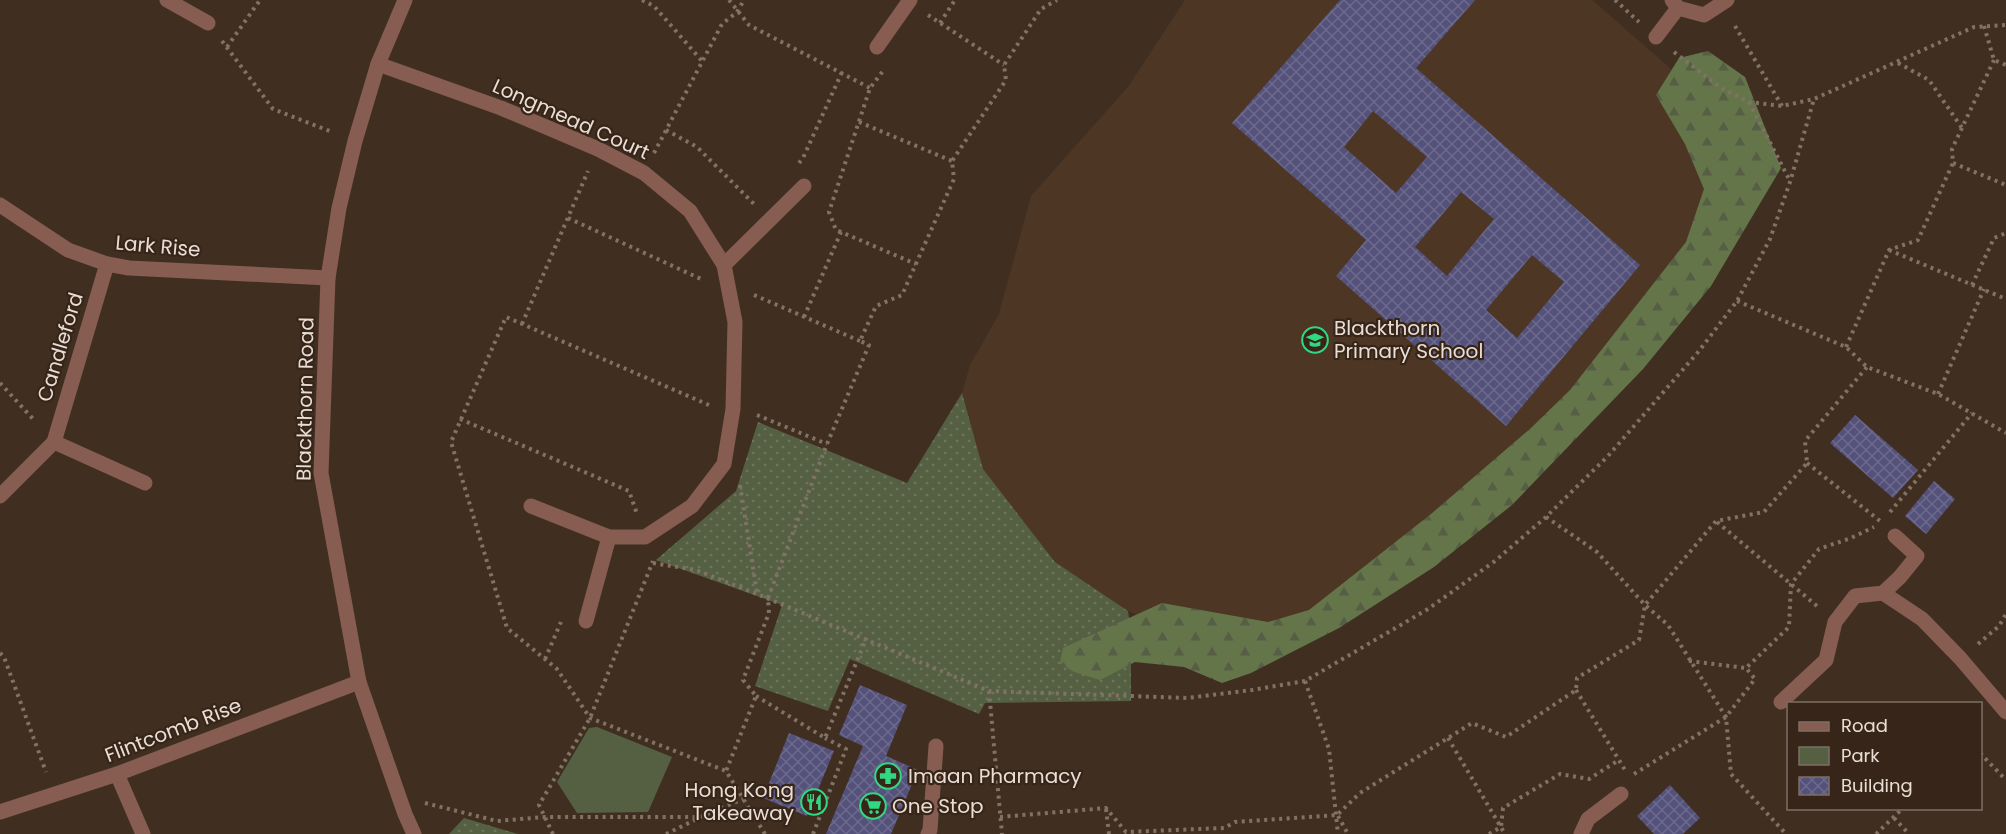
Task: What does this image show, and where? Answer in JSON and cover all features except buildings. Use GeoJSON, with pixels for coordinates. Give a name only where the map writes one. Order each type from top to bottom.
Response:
{"type":"FeatureCollection","features":[{"type":"Feature","properties":{"kind":"street"},"geometry":{"type":"LineString","coordinates":[[167,0],[208,23]]}},
{"type":"Feature","properties":{"kind":"street","name":"Blackthorn Road"},"geometry":{"type":"LineString","coordinates":[[405,0],[378,64],[355,141],[339,208],[328,278],[321,473],[359,682],[414,834]]}},
{"type":"Feature","properties":{"kind":"street"},"geometry":{"type":"LineString","coordinates":[[877,47],[910,0]]}},
{"type":"Feature","properties":{"kind":"street"},"geometry":{"type":"LineString","coordinates":[[1656,37],[1675,4],[1704,15],[1727,0]]}},
{"type":"Feature","properties":{"kind":"street","name":"Longmead Court"},"geometry":{"type":"LineString","coordinates":[[378,64],[501,108],[598,149],[644,173],[690,211],[724,265],[735,322],[734,409],[724,464],[692,506],[645,537]]}},
{"type":"Feature","properties":{"kind":"street"},"geometry":{"type":"LineString","coordinates":[[724,265],[804,186]]}},
{"type":"Feature","properties":{"kind":"street","name":"Lark Rise"},"geometry":{"type":"LineString","coordinates":[[0,205],[68,250],[107,264],[129,268],[328,278]]}},
{"type":"Feature","properties":{"kind":"street","name":"Candleford"},"geometry":{"type":"LineString","coordinates":[[0,496],[54,442],[107,264]]}},
{"type":"Feature","properties":{"kind":"street"},"geometry":{"type":"LineString","coordinates":[[54,442],[145,483]]}},
{"type":"Feature","properties":{"kind":"street"},"geometry":{"type":"LineString","coordinates":[[531,506],[609,537],[645,537]]}},
{"type":"Feature","properties":{"kind":"street"},"geometry":{"type":"LineString","coordinates":[[1781,702],[1826,660],[1835,622],[1855,596],[1883,593],[1917,556],[1895,536]]}},
{"type":"Feature","properties":{"kind":"street"},"geometry":{"type":"LineString","coordinates":[[586,621],[609,537]]}},
{"type":"Feature","properties":{"kind":"street"},"geometry":{"type":"LineString","coordinates":[[1883,593],[1922,619],[1960,658],[2006,712]]}},
{"type":"Feature","properties":{"kind":"street","name":"Flintcomb Rise"},"geometry":{"type":"LineString","coordinates":[[0,812],[117,774],[359,682]]}},
{"type":"Feature","properties":{"kind":"street"},"geometry":{"type":"LineString","coordinates":[[928,834],[936,746]]}},
{"type":"Feature","properties":{"kind":"street"},"geometry":{"type":"LineString","coordinates":[[117,774],[143,834]]}},
{"type":"Feature","properties":{"kind":"street"},"geometry":{"type":"LineString","coordinates":[[1581,834],[1588,819],[1621,794]]}},
{"type":"Feature","properties":{"kind":"path"},"geometry":{"type":"LineString","coordinates":[[227,47],[260,0]]}},
{"type":"Feature","properties":{"kind":"path"},"geometry":{"type":"LineString","coordinates":[[642,0],[654,6],[702,61]]}},
{"type":"Feature","properties":{"kind":"path"},"geometry":{"type":"LineString","coordinates":[[729,0],[749,24],[870,88]]}},
{"type":"Feature","properties":{"kind":"path"},"geometry":{"type":"LineString","coordinates":[[644,173],[722,24],[737,12],[744,0]]}},
{"type":"Feature","properties":{"kind":"path"},"geometry":{"type":"LineString","coordinates":[[940,23],[956,0]]}},
{"type":"Feature","properties":{"kind":"path"},"geometry":{"type":"LineString","coordinates":[[813,834],[846,749],[756,696],[743,680],[769,613],[768,598],[827,444],[869,345],[860,341],[876,306],[902,295],[954,178],[952,161],[1006,80],[1004,65],[1041,9],[1057,0]]}},
{"type":"Feature","properties":{"kind":"path"},"geometry":{"type":"LineString","coordinates":[[1615,0],[1656,37],[1721,88],[1749,102],[1782,106],[1814,99],[1974,27],[2006,25]]}},
{"type":"Feature","properties":{"kind":"path"},"geometry":{"type":"LineString","coordinates":[[926,14],[1004,65]]}},
{"type":"Feature","properties":{"kind":"path"},"geometry":{"type":"LineString","coordinates":[[208,23],[273,109],[355,141]]}},
{"type":"Feature","properties":{"kind":"path"},"geometry":{"type":"LineString","coordinates":[[1735,26],[1782,106]]}},
{"type":"Feature","properties":{"kind":"path"},"geometry":{"type":"LineString","coordinates":[[1846,347],[1889,250],[1918,240],[1953,163],[1952,149],[1994,60],[1984,26]]}},
{"type":"Feature","properties":{"kind":"path"},"geometry":{"type":"LineString","coordinates":[[1994,60],[2006,65]]}},
{"type":"Feature","properties":{"kind":"path"},"geometry":{"type":"LineString","coordinates":[[1897,63],[1929,80],[1962,128]]}},
{"type":"Feature","properties":{"kind":"path"},"geometry":{"type":"LineString","coordinates":[[829,212],[870,88],[884,70]]}},
{"type":"Feature","properties":{"kind":"path"},"geometry":{"type":"LineString","coordinates":[[842,72],[803,158],[791,172],[829,212],[836,230],[916,264]]}},
{"type":"Feature","properties":{"kind":"path"},"geometry":{"type":"LineString","coordinates":[[653,562],[696,570],[989,691],[1187,698],[1305,681],[1428,609],[1495,561],[1546,517],[1608,456],[1699,351],[1737,301],[1770,239],[1790,182],[1814,99]]}},
{"type":"Feature","properties":{"kind":"path"},"geometry":{"type":"LineString","coordinates":[[1749,102],[1790,182]]}},
{"type":"Feature","properties":{"kind":"path"},"geometry":{"type":"LineString","coordinates":[[859,122],[952,161]]}},
{"type":"Feature","properties":{"kind":"path"},"geometry":{"type":"LineString","coordinates":[[666,130],[698,147],[769,220]]}},
{"type":"Feature","properties":{"kind":"path"},"geometry":{"type":"LineString","coordinates":[[522,324],[598,149]]}},
{"type":"Feature","properties":{"kind":"path"},"geometry":{"type":"LineString","coordinates":[[1953,163],[2006,186]]}},
{"type":"Feature","properties":{"kind":"path"},"geometry":{"type":"LineString","coordinates":[[804,317],[841,232]]}},
{"type":"Feature","properties":{"kind":"path"},"geometry":{"type":"LineString","coordinates":[[1972,285],[1994,238],[2006,233]]}},
{"type":"Feature","properties":{"kind":"path"},"geometry":{"type":"LineString","coordinates":[[1889,250],[2006,299]]}},
{"type":"Feature","properties":{"kind":"path"},"geometry":{"type":"LineString","coordinates":[[1938,394],[1984,289]]}},
{"type":"Feature","properties":{"kind":"path"},"geometry":{"type":"LineString","coordinates":[[1737,301],[1846,347],[1868,367],[1938,394],[2006,434]]}},
{"type":"Feature","properties":{"kind":"path"},"geometry":{"type":"LineString","coordinates":[[765,834],[726,771],[590,718],[557,669],[507,628],[451,441],[506,317],[710,406],[751,412],[827,444]]}},
{"type":"Feature","properties":{"kind":"path"},"geometry":{"type":"LineString","coordinates":[[1689,661],[1746,668],[1755,679],[1726,717],[1630,777],[1576,690],[1576,678],[1639,640],[1645,605],[1716,521],[1764,512],[1807,464],[1805,441],[1868,367]]}},
{"type":"Feature","properties":{"kind":"path"},"geometry":{"type":"LineString","coordinates":[[0,383],[54,442]]}},
{"type":"Feature","properties":{"kind":"path"},"geometry":{"type":"LineString","coordinates":[[1746,668],[1789,627],[1791,584],[1819,549],[1851,538],[1882,522],[1972,413]]}},
{"type":"Feature","properties":{"kind":"path"},"geometry":{"type":"LineString","coordinates":[[460,419],[628,491],[653,562],[590,718],[539,805],[553,834]]}},
{"type":"Feature","properties":{"kind":"path"},"geometry":{"type":"LineString","coordinates":[[724,464],[737,469],[758,594]]}},
{"type":"Feature","properties":{"kind":"path"},"geometry":{"type":"LineString","coordinates":[[1807,464],[1882,522]]}},
{"type":"Feature","properties":{"kind":"path"},"geometry":{"type":"LineString","coordinates":[[1546,517],[1597,552],[1645,605],[1668,625],[1726,717],[1731,774],[1786,834]]}},
{"type":"Feature","properties":{"kind":"path"},"geometry":{"type":"LineString","coordinates":[[1716,521],[1835,622]]}},
{"type":"Feature","properties":{"kind":"path"},"geometry":{"type":"LineString","coordinates":[[1960,658],[1999,626],[2006,614]]}},
{"type":"Feature","properties":{"kind":"path"},"geometry":{"type":"LineString","coordinates":[[545,659],[560,622],[586,621]]}},
{"type":"Feature","properties":{"kind":"path"},"geometry":{"type":"LineString","coordinates":[[825,738],[866,639]]}},
{"type":"Feature","properties":{"kind":"path"},"geometry":{"type":"LineString","coordinates":[[0,652],[4,657],[55,794]]}},
{"type":"Feature","properties":{"kind":"path"},"geometry":{"type":"LineString","coordinates":[[1305,681],[1329,749],[1338,834]]}},
{"type":"Feature","properties":{"kind":"path"},"geometry":{"type":"LineString","coordinates":[[1106,808],[1126,832],[1224,828],[1235,822],[1337,815],[1360,793],[1472,723],[1506,737],[1576,690]]}},
{"type":"Feature","properties":{"kind":"path"},"geometry":{"type":"LineString","coordinates":[[989,691],[1002,834]]}},
{"type":"Feature","properties":{"kind":"path"},"geometry":{"type":"LineString","coordinates":[[726,771],[756,696]]}},
{"type":"Feature","properties":{"kind":"path"},"geometry":{"type":"LineString","coordinates":[[1448,738],[1505,834]]}},
{"type":"Feature","properties":{"kind":"path"},"geometry":{"type":"LineString","coordinates":[[1982,755],[2006,780]]}},
{"type":"Feature","properties":{"kind":"path"},"geometry":{"type":"LineString","coordinates":[[1501,827],[1503,808],[1560,774],[1589,779],[1619,760]]}},
{"type":"Feature","properties":{"kind":"path"},"geometry":{"type":"LineString","coordinates":[[421,794],[424,803],[497,821],[545,817],[700,817]]}},
{"type":"Feature","properties":{"kind":"path"},"geometry":{"type":"LineString","coordinates":[[666,834],[743,799]]}},
{"type":"Feature","properties":{"kind":"path"},"geometry":{"type":"LineString","coordinates":[[1000,817],[1106,808]]}},
{"type":"Feature","properties":{"kind":"path"},"geometry":{"type":"LineString","coordinates":[[1106,808],[1109,834]]}},
{"type":"Feature","properties":{"kind":"path"},"geometry":{"type":"LineString","coordinates":[[1876,834],[1901,810]]}},
{"type":"Feature","properties":{"kind":"path"},"geometry":{"type":"LineString","coordinates":[[1337,815],[1348,834]]}},
{"type":"Feature","properties":{"kind":"path"},"geometry":{"type":"LineString","coordinates":[[1894,818],[1909,834]]}},
{"type":"Feature","properties":{"kind":"path"},"geometry":{"type":"LineString","coordinates":[[1489,834],[1501,827]]}},
{"type":"Feature","properties":{"kind":"path"},"geometry":{"type":"LineString","coordinates":[[1224,828],[1225,834]]}},
{"type":"Feature","properties":{"kind":"shaded area","name":"Blackthorn Primary School"},"geometry":{"type":"Polygon","coordinates":[[[1185,0],[1592,0],[1670,68],[1749,188],[1446,536],[1233,656],[1128,611],[1055,562],[983,469],[962,393],[970,365],[999,314],[1031,196],[1128,87],[1185,0]]]}},
{"type":"Feature","properties":{"kind":"green space"},"geometry":{"type":"Polygon","coordinates":[[[1708,51],[1745,77],[1781,168],[1711,286],[1643,369],[1512,505],[1434,567],[1339,628],[1251,673],[1222,683],[1184,667],[1135,662],[1100,680],[1074,672],[1060,663],[1063,648],[1162,603],[1268,622],[1309,610],[1431,514],[1531,428],[1570,390],[1686,242],[1704,189],[1685,144],[1656,95],[1679,58],[1708,51]]]}},
{"type":"Feature","properties":{"kind":"green space"},"geometry":{"type":"Polygon","coordinates":[[[962,393],[983,469],[1055,562],[1128,611],[1131,631],[1131,701],[985,703],[979,714],[850,659],[828,711],[755,686],[782,605],[656,560],[736,491],[758,422],[907,483],[962,393]]]}},
{"type":"Feature","properties":{"kind":"green space"},"geometry":{"type":"Polygon","coordinates":[[[597,727],[672,757],[648,812],[577,813],[557,782],[589,728],[597,727]]]}},
{"type":"Feature","properties":{"kind":"green space"},"geometry":{"type":"Polygon","coordinates":[[[464,818],[518,834],[449,834],[464,818]]]}},
{"type":"Feature","properties":{"kind":"place","name":"Blackthorn Primary School"},"geometry":{"type":"Point","coordinates":[1315,340]}},
{"type":"Feature","properties":{"kind":"place","name":"Imaan Pharmacy"},"geometry":{"type":"Point","coordinates":[888,776]}},
{"type":"Feature","properties":{"kind":"place","name":"Hong Kong Takeaway"},"geometry":{"type":"Point","coordinates":[814,802]}},
{"type":"Feature","properties":{"kind":"place","name":"One Stop"},"geometry":{"type":"Point","coordinates":[873,806]}}]}
